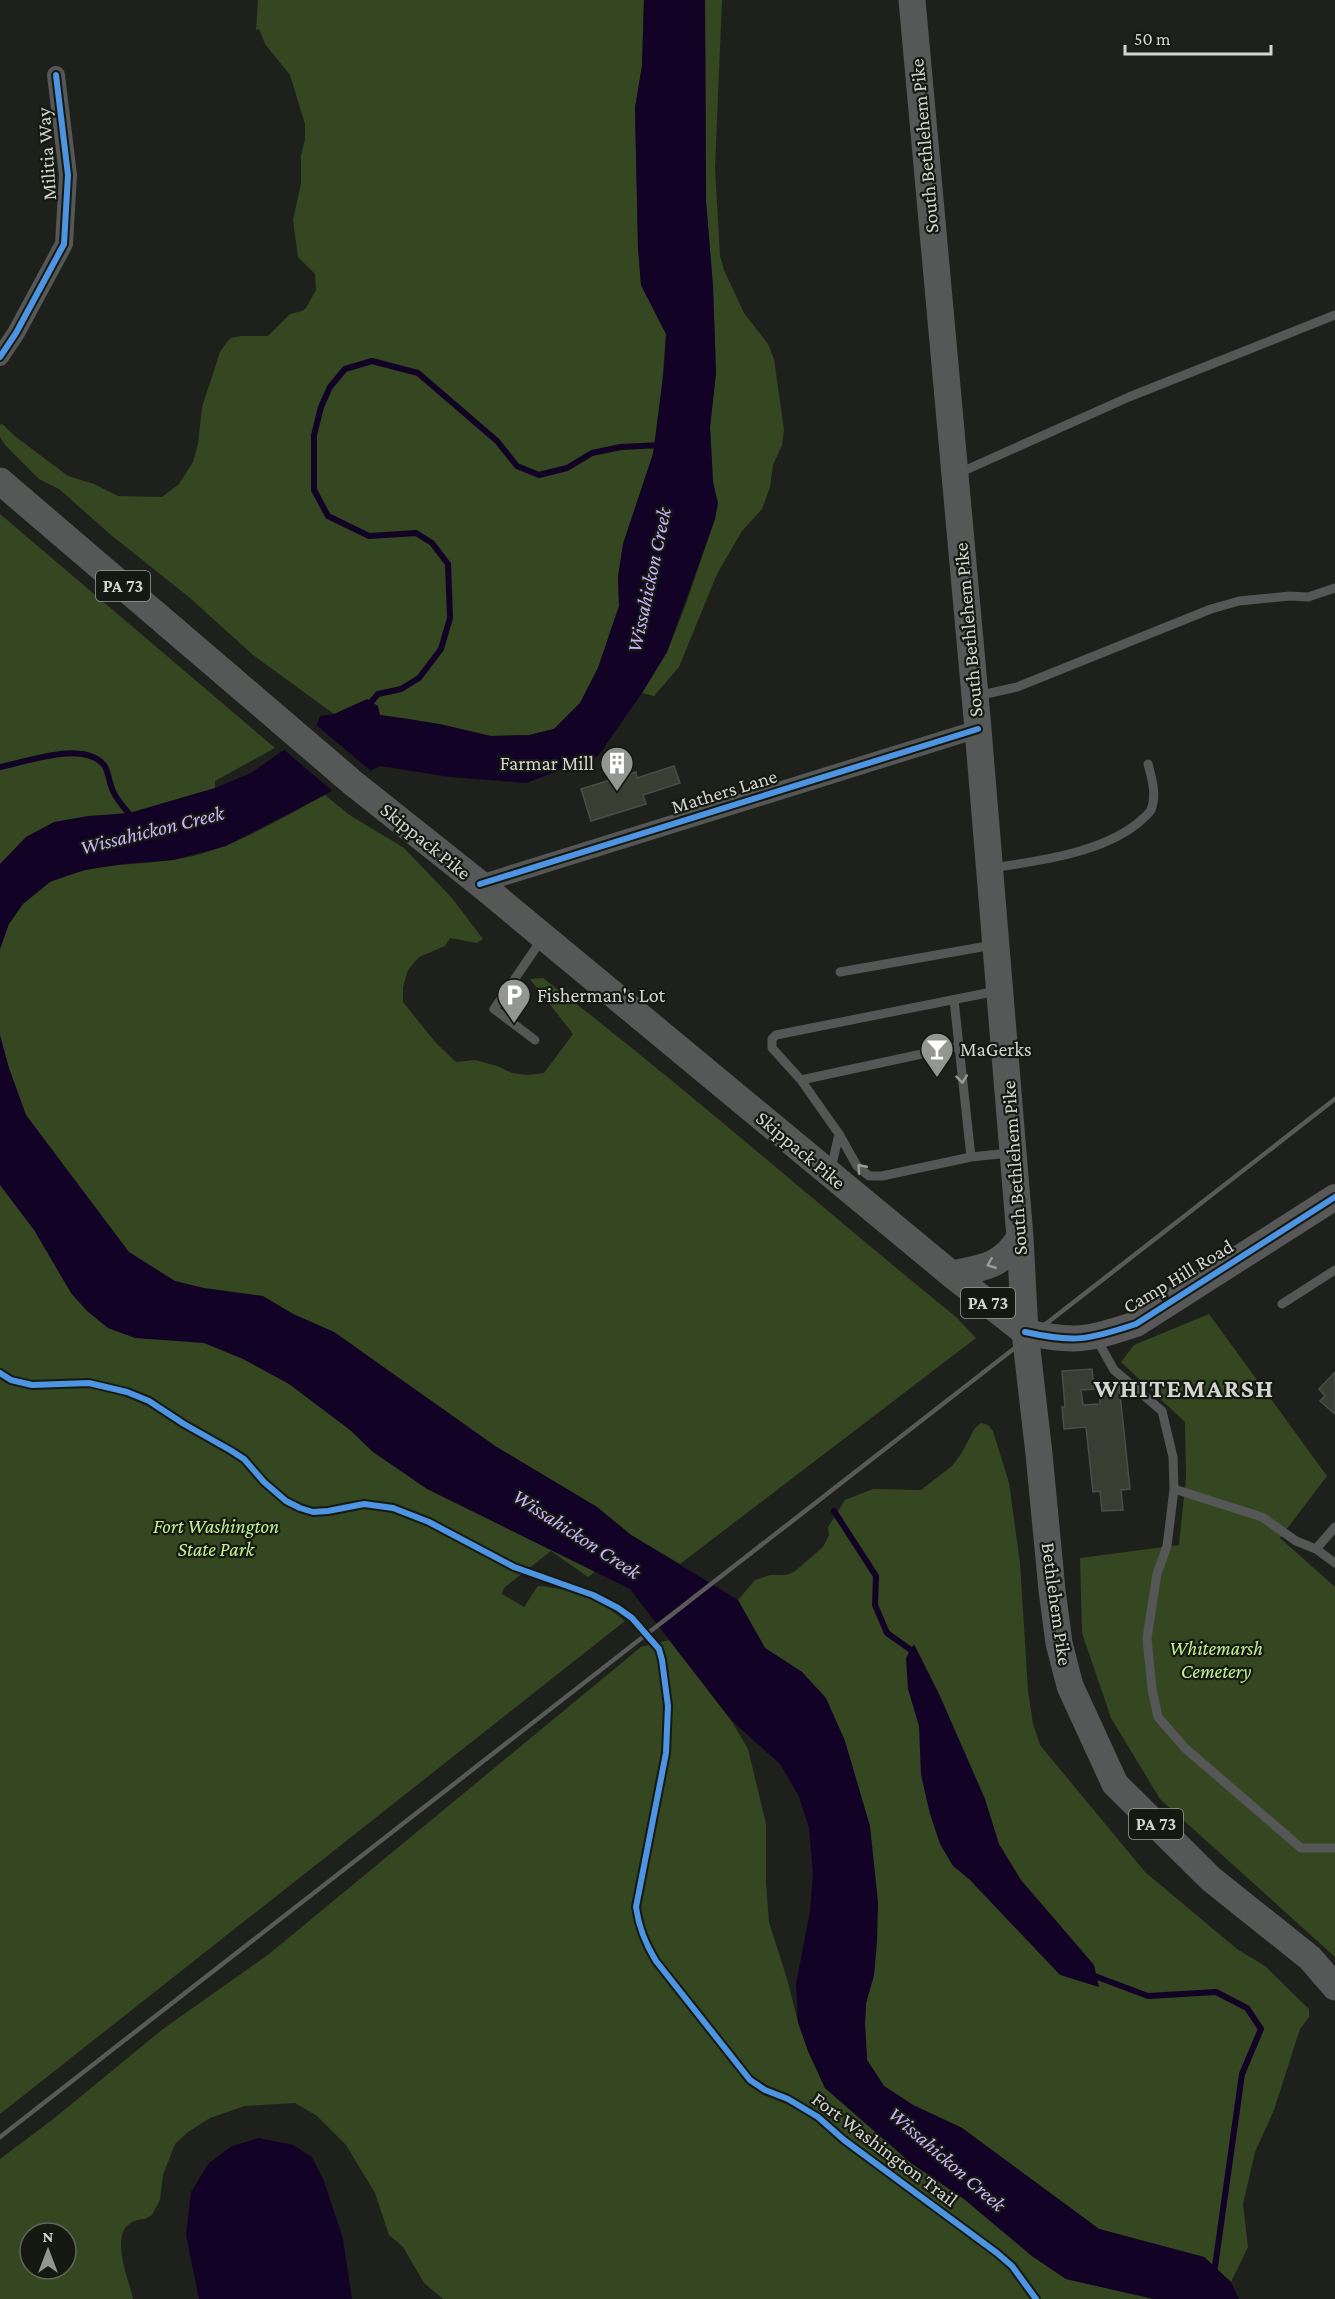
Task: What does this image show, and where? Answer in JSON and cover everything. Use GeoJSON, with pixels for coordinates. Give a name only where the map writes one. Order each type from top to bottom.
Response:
{"type":"FeatureCollection","features":[{"type":"Feature","properties":{"kind":"main road","name":"South Bethlehem Pike"},"geometry":{"type":"LineString","coordinates":[[912,0],[978,729],[1020,1237],[1025,1332]]}},
{"type":"Feature","properties":{"kind":"main road","name":"Skippack Pike"},"geometry":{"type":"LineString","coordinates":[[0,481],[353,783],[480,884],[951,1274],[1025,1332]]}},
{"type":"Feature","properties":{"kind":"main road"},"geometry":{"type":"LineString","coordinates":[[951,1274],[983,1268],[999,1261],[1011,1252],[1020,1237]]}},
{"type":"Feature","properties":{"kind":"main road","name":"Bethlehem Pike"},"geometry":{"type":"LineString","coordinates":[[1025,1332],[1059,1643],[1070,1686],[1115,1784],[1211,1879],[1310,1958],[1335,1987]]}},
{"type":"Feature","properties":{"kind":"street","name":"Militia Way"},"geometry":{"type":"LineString","coordinates":[[0,357],[16,333],[64,244],[68,176],[56,75]]}},
{"type":"Feature","properties":{"kind":"street","name":"Mathers Lane"},"geometry":{"type":"LineString","coordinates":[[480,884],[978,729]]}},
{"type":"Feature","properties":{"kind":"street","name":"Camp Hill Road"},"geometry":{"type":"LineString","coordinates":[[1025,1332],[1060,1340],[1096,1337],[1136,1324],[1335,1197]]}},
{"type":"Feature","properties":{"kind":"lane"},"geometry":{"type":"LineString","coordinates":[[954,476],[1129,397],[1335,315]]}},
{"type":"Feature","properties":{"kind":"lane"},"geometry":{"type":"LineString","coordinates":[[975,697],[1017,687],[1211,609],[1239,601],[1290,596],[1308,597],[1335,588]]}},
{"type":"Feature","properties":{"kind":"lane"},"geometry":{"type":"LineString","coordinates":[[989,868],[1028,862],[1093,847],[1128,830],[1150,813],[1154,800],[1148,764]]}},
{"type":"Feature","properties":{"kind":"lane"},"geometry":{"type":"LineString","coordinates":[[535,1040],[494,1009],[544,937]]}},
{"type":"Feature","properties":{"kind":"lane"},"geometry":{"type":"LineString","coordinates":[[840,972],[996,945]]}},
{"type":"Feature","properties":{"kind":"lane"},"geometry":{"type":"LineString","coordinates":[[999,991],[776,1035],[772,1039],[772,1048],[801,1080],[839,1134],[857,1166],[869,1176],[882,1176],[971,1157],[1013,1152]]}},
{"type":"Feature","properties":{"kind":"lane"},"geometry":{"type":"LineString","coordinates":[[954,1000],[971,1157]]}},
{"type":"Feature","properties":{"kind":"lane"},"geometry":{"type":"LineString","coordinates":[[801,1080],[959,1046]]}},
{"type":"Feature","properties":{"kind":"lane"},"geometry":{"type":"LineString","coordinates":[[830,1174],[839,1134]]}},
{"type":"Feature","properties":{"kind":"lane"},"geometry":{"type":"LineString","coordinates":[[1282,1304],[1335,1270]]}},
{"type":"Feature","properties":{"kind":"lane"},"geometry":{"type":"LineString","coordinates":[[1096,1337],[1114,1370],[1162,1411],[1173,1457],[1174,1489],[1167,1546],[1157,1574],[1147,1638],[1152,1689],[1158,1717],[1185,1748],[1301,1848],[1335,1848]]}},
{"type":"Feature","properties":{"kind":"lane"},"geometry":{"type":"LineString","coordinates":[[1174,1489],[1262,1517],[1296,1541],[1316,1548],[1335,1563]]}},
{"type":"Feature","properties":{"kind":"lane"},"geometry":{"type":"LineString","coordinates":[[1316,1548],[1335,1527]]}},
{"type":"Feature","properties":{"kind":"green space"},"geometry":{"type":"Polygon","coordinates":[[[258,0],[644,0],[642,66],[635,108],[638,247],[641,285],[666,334],[659,421],[653,454],[623,544],[618,577],[619,606],[598,668],[580,703],[554,729],[529,735],[490,736],[410,719],[380,715],[334,714],[253,655],[190,598],[111,535],[59,489],[39,479],[0,437],[0,425],[2,424],[68,476],[94,484],[118,496],[162,497],[179,484],[193,462],[198,444],[202,407],[220,352],[227,342],[231,338],[241,336],[268,336],[290,314],[306,308],[316,290],[315,274],[298,257],[293,220],[301,183],[301,156],[305,139],[305,124],[290,75],[265,44],[259,29],[256,30],[258,0]]]}},
{"type":"Feature","properties":{"kind":"green space"},"geometry":{"type":"Polygon","coordinates":[[[705,0],[722,0],[715,168],[720,256],[744,313],[768,344],[774,359],[784,430],[782,445],[773,465],[770,487],[762,509],[742,531],[717,574],[679,667],[654,696],[642,693],[667,652],[686,604],[715,519],[717,503],[713,482],[710,427],[716,373],[713,287],[706,201],[705,0]]]}},
{"type":"Feature","properties":{"kind":"green space","name":"Fort Washington State Park"},"geometry":{"type":"Polygon","coordinates":[[[0,514],[275,748],[215,781],[215,789],[186,797],[72,874],[109,866],[172,860],[213,850],[270,825],[325,795],[348,814],[404,848],[452,898],[483,939],[477,943],[450,938],[445,946],[419,957],[408,970],[403,987],[403,1002],[436,1043],[456,1062],[475,1060],[512,1073],[527,1075],[544,1073],[573,1034],[530,979],[543,978],[699,1103],[956,1317],[976,1338],[680,1564],[631,1535],[597,1507],[495,1446],[334,1332],[293,1314],[263,1296],[626,1547],[588,1577],[551,1551],[504,1588],[502,1594],[524,1607],[538,1586],[562,1589],[595,1601],[625,1621],[0,2114],[0,514]]]}},
{"type":"Feature","properties":{"kind":"green space","name":"Whitemarsh Cemetery"},"geometry":{"type":"Polygon","coordinates":[[[1209,1314],[1327,1476],[1280,1538],[1335,1587],[1335,1957],[1160,1799],[1111,1718],[1082,1633],[1080,1558],[1179,1545],[1186,1477],[1185,1422],[1121,1362],[1134,1345],[1209,1314]]]}},
{"type":"Feature","properties":{"kind":"green space"},"geometry":{"type":"Polygon","coordinates":[[[981,1423],[988,1425],[993,1431],[1009,1483],[1020,1563],[1028,1691],[1033,1724],[1040,1745],[1145,1872],[1237,1949],[1265,1966],[1309,2009],[1309,2017],[1300,2029],[1274,2110],[1255,2152],[1243,2204],[1248,2247],[1231,2282],[1204,2257],[1099,2229],[962,2128],[913,2105],[884,2086],[867,2060],[866,2003],[874,1975],[878,1902],[802,1672],[765,1648],[738,1600],[755,1580],[770,1575],[786,1575],[794,1572],[823,1547],[829,1535],[828,1527],[845,1500],[873,1489],[921,1490],[952,1466],[975,1428],[981,1423]]]}},
{"type":"Feature","properties":{"kind":"green space"},"geometry":{"type":"Polygon","coordinates":[[[669,1640],[731,1720],[748,1749],[766,1824],[769,1922],[798,2022],[825,2088],[911,2163],[964,2199],[1032,2256],[1066,2279],[1154,2299],[443,2299],[424,2283],[403,2247],[389,2235],[375,2193],[346,2145],[317,2116],[295,2103],[245,2106],[210,2118],[188,2132],[175,2144],[163,2175],[160,2200],[152,2215],[132,2222],[125,2229],[121,2239],[121,2251],[133,2299],[0,2299],[0,2159],[52,2120],[163,2029],[269,1954],[641,1647],[669,1640]]]}},
{"type":"Feature","properties":{"kind":"water","name":"Wissahickon Creek"},"geometry":{"type":"Polygon","coordinates":[[[644,0],[705,0],[706,201],[713,287],[716,373],[710,427],[713,482],[718,503],[715,519],[667,652],[642,693],[598,756],[526,783],[450,777],[380,766],[226,846],[173,860],[84,870],[50,882],[23,904],[9,924],[0,949],[0,864],[26,837],[54,822],[88,816],[129,813],[215,788],[251,773],[316,727],[320,716],[334,714],[367,699],[378,706],[380,715],[440,724],[491,736],[529,735],[554,729],[580,703],[598,668],[619,606],[618,577],[623,544],[653,454],[664,369],[666,334],[641,285],[638,247],[635,108],[642,66],[644,0]]]}},
{"type":"Feature","properties":{"kind":"water","name":"Wissahickon Creek"},"geometry":{"type":"Polygon","coordinates":[[[0,1035],[26,1115],[129,1252],[175,1281],[204,1288],[263,1296],[293,1314],[334,1332],[495,1446],[597,1507],[631,1535],[738,1600],[765,1648],[802,1672],[826,1698],[845,1741],[870,1826],[878,1902],[877,1942],[874,1975],[866,2003],[865,2024],[867,2060],[884,2086],[913,2105],[962,2128],[1099,2229],[1204,2257],[1231,2282],[1239,2299],[1154,2299],[1066,2279],[1032,2256],[964,2199],[911,2163],[825,2088],[798,2022],[796,1984],[810,1911],[813,1875],[809,1828],[799,1797],[781,1765],[731,1720],[630,1589],[427,1489],[373,1452],[350,1430],[289,1384],[243,1359],[204,1343],[135,1338],[108,1328],[87,1311],[71,1293],[34,1230],[0,1185],[0,1035]]]}},
{"type":"Feature","properties":{"kind":"water"},"geometry":{"type":"Polygon","coordinates":[[[914,1644],[940,1696],[985,1799],[999,1844],[1021,1880],[1094,1965],[1099,1987],[1060,1975],[970,1880],[953,1866],[940,1844],[921,1775],[919,1726],[908,1689],[906,1658],[914,1644]]]}},
{"type":"Feature","properties":{"kind":"water"},"geometry":{"type":"Polygon","coordinates":[[[259,2138],[293,2145],[312,2157],[324,2181],[343,2239],[352,2299],[199,2299],[186,2235],[191,2192],[209,2163],[232,2146],[259,2138]]]}},
{"type":"Feature","properties":{"kind":"pier"},"geometry":{"type":"Polygon","coordinates":[[[316,725],[371,771],[335,793],[282,748],[316,725]]]}},
{"type":"Feature","properties":{"kind":"building","name":"Farmar Mill"},"geometry":{"type":"Polygon","coordinates":[[[674,766],[680,783],[643,795],[646,804],[591,821],[581,789],[636,772],[637,778],[674,766]]]}},
{"type":"Feature","properties":{"kind":"building"},"geometry":{"type":"Polygon","coordinates":[[[1092,1369],[1094,1389],[1081,1390],[1083,1405],[1100,1404],[1099,1386],[1119,1385],[1130,1489],[1121,1490],[1123,1510],[1102,1511],[1100,1491],[1093,1492],[1086,1427],[1064,1429],[1062,1371],[1092,1369]]]}},
{"type":"Feature","properties":{"kind":"building"},"geometry":{"type":"Polygon","coordinates":[[[1335,1372],[1335,1414],[1320,1401],[1325,1396],[1319,1389],[1335,1372]]]}},
{"type":"Feature","properties":{"kind":"waterway"},"geometry":{"type":"LineString","coordinates":[[367,707],[378,694],[401,689],[419,678],[441,649],[450,618],[448,564],[432,543],[416,533],[369,536],[328,516],[314,490],[314,435],[321,407],[330,387],[345,369],[372,361],[418,373],[497,441],[517,466],[539,475],[567,468],[592,453],[621,447],[661,445]]}},
{"type":"Feature","properties":{"kind":"waterway","name":"Wissahickon Creek"},"geometry":{"type":"LineString","coordinates":[[0,767],[69,753],[95,758],[104,765],[115,795],[132,818]]}},
{"type":"Feature","properties":{"kind":"waterway"},"geometry":{"type":"LineString","coordinates":[[834,1511],[876,1576],[875,1605],[887,1633],[911,1650],[913,1657]]}},
{"type":"Feature","properties":{"kind":"waterway"},"geometry":{"type":"LineString","coordinates":[[1092,1975],[1148,1996],[1216,1992],[1247,2008],[1261,2029],[1242,2074],[1214,2274]]}},
{"type":"Feature","properties":{"kind":"railway"},"geometry":{"type":"LineString","coordinates":[[0,2137],[1335,1099]]}},
{"type":"Feature","properties":{"kind":"cycle path"},"geometry":{"type":"LineString","coordinates":[[0,357],[16,333],[64,244],[68,175],[56,75]]}},
{"type":"Feature","properties":{"kind":"cycle path"},"geometry":{"type":"LineString","coordinates":[[480,884],[978,729]]}},
{"type":"Feature","properties":{"kind":"cycle path"},"geometry":{"type":"LineString","coordinates":[[1025,1332],[1069,1339],[1105,1334],[1136,1324],[1335,1197]]}},
{"type":"Feature","properties":{"kind":"cycle path","name":"Fort Washington Trail"},"geometry":{"type":"LineString","coordinates":[[0,1373],[11,1380],[32,1385],[89,1383],[127,1392],[149,1401],[244,1459],[264,1482],[286,1501],[300,1508],[313,1512],[364,1504],[393,1508],[429,1522],[514,1567],[593,1595],[632,1618],[659,1649],[668,1706],[666,1753],[636,1907],[643,1935],[656,1961],[750,2080],[818,2117],[844,2140],[997,2253],[1012,2266],[1036,2299]]}},
{"type":"Feature","properties":{"kind":"place","name":"Farmar Mill"},"geometry":{"type":"Point","coordinates":[617,792]}},
{"type":"Feature","properties":{"kind":"place","name":"Fisherman's Lot"},"geometry":{"type":"Point","coordinates":[514,1024]}},
{"type":"Feature","properties":{"kind":"place","name":"MaGerks"},"geometry":{"type":"Point","coordinates":[937,1078]}},
{"type":"Feature","properties":{"kind":"district","name":"WHITEMARSH"},"geometry":{"type":"Point","coordinates":[1184,1388]}}]}
